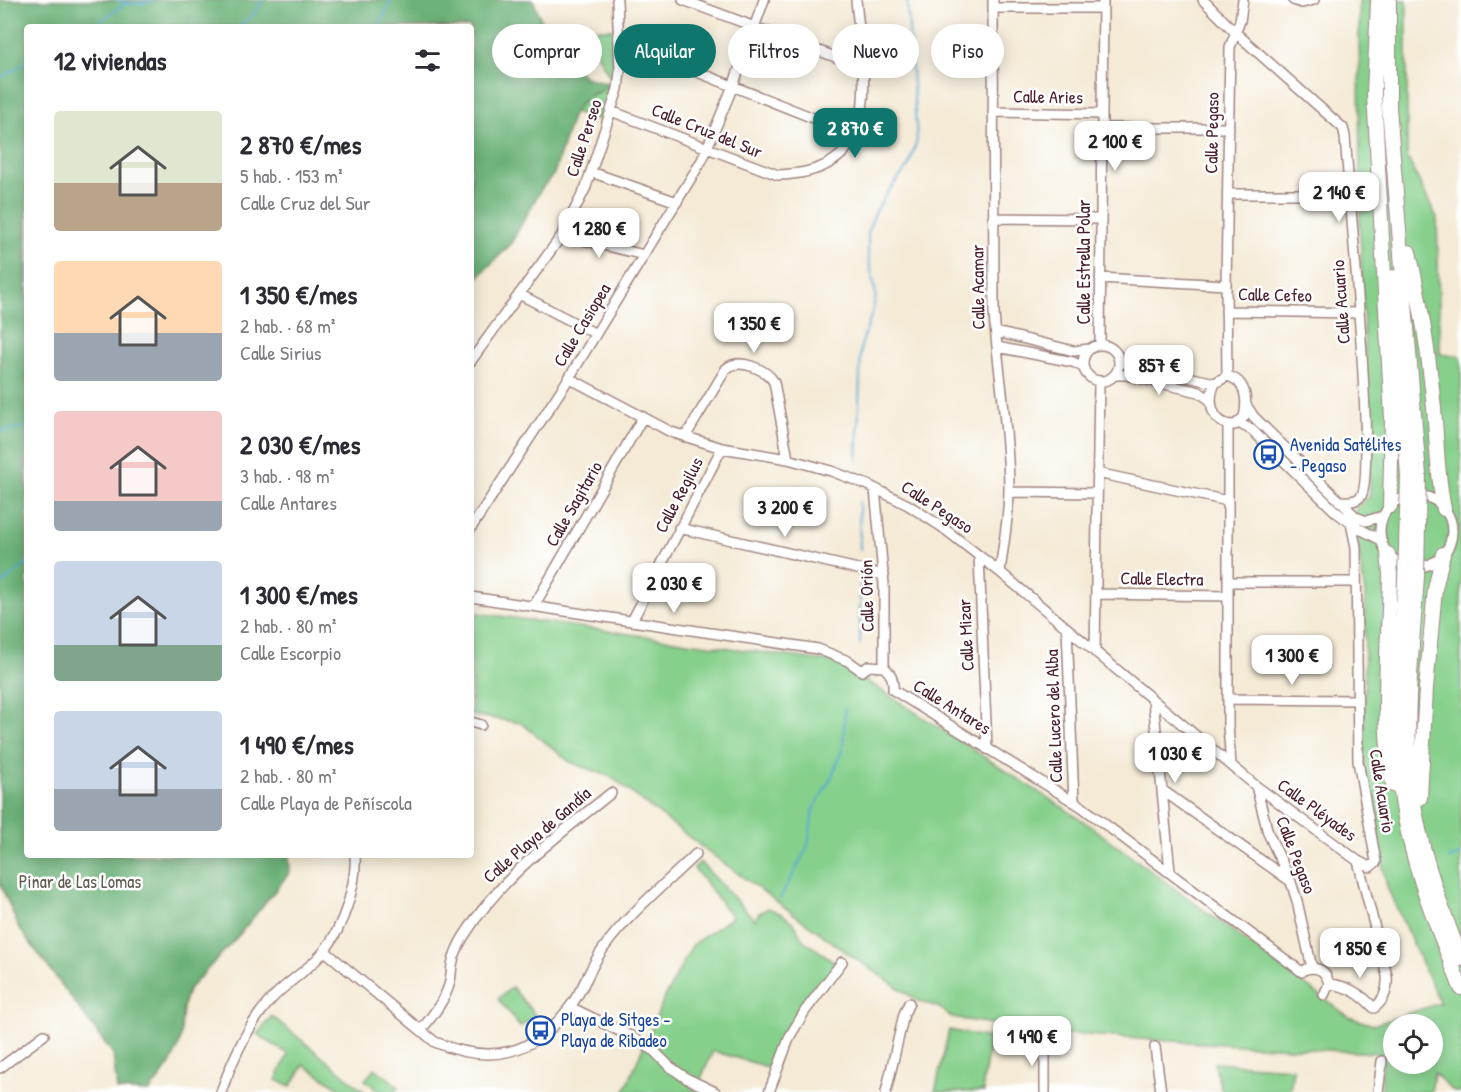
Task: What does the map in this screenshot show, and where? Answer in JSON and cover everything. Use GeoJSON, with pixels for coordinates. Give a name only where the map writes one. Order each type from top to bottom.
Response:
{"type":"FeatureCollection","features":[{"type":"Feature","properties":{"kind":"highway"},"geometry":{"type":"LineString","coordinates":[[1378,0],[1374,94],[1392,418],[1387,511]]}},
{"type":"Feature","properties":{"kind":"highway"},"geometry":{"type":"LineString","coordinates":[[1389,0],[1389,107],[1414,476],[1410,760],[1415,814],[1432,880],[1461,959]]}},
{"type":"Feature","properties":{"kind":"highway"},"geometry":{"type":"LineString","coordinates":[[1377,27],[1381,161],[1401,370],[1414,476]]}},
{"type":"Feature","properties":{"kind":"highway"},"geometry":{"type":"LineString","coordinates":[[1389,107],[1405,234],[1428,357],[1444,509]]}},
{"type":"Feature","properties":{"kind":"highway"},"geometry":{"type":"LineString","coordinates":[[1388,554],[1390,585],[1386,711],[1389,764],[1410,866],[1420,896],[1435,922]]}},
{"type":"Feature","properties":{"kind":"highway"},"geometry":{"type":"LineString","coordinates":[[1432,880],[1421,817],[1420,795],[1434,600],[1443,554]]}},
{"type":"Feature","properties":{"kind":"highway"},"geometry":{"type":"LineString","coordinates":[[1411,579],[1399,686],[1398,760],[1405,817],[1416,864],[1435,922],[1461,988]]}},
{"type":"Feature","properties":{"kind":"street","name":"Calle Perseo"},"geometry":{"type":"LineString","coordinates":[[617,0],[618,24]]}},
{"type":"Feature","properties":{"kind":"street"},"geometry":{"type":"LineString","coordinates":[[683,0],[746,24]]}},
{"type":"Feature","properties":{"kind":"street","name":"Calle Casiopea"},"geometry":{"type":"LineString","coordinates":[[755,24],[764,0]]}},
{"type":"Feature","properties":{"kind":"street","name":"Calle Cruz del Sur"},"geometry":{"type":"LineString","coordinates":[[856,0],[858,24]]}},
{"type":"Feature","properties":{"kind":"street","name":"Calle Acuario"},"geometry":{"type":"LineString","coordinates":[[1203,0],[1236,33],[1342,128],[1345,136],[1364,385],[1364,486],[1361,497],[1355,500],[1339,501]]}},
{"type":"Feature","properties":{"kind":"street","name":"Calle Pegaso"},"geometry":{"type":"LineString","coordinates":[[1227,376],[1226,285],[1230,47],[1242,12],[1242,0]]}},
{"type":"Feature","properties":{"kind":"street"},"geometry":{"type":"LineString","coordinates":[[1293,0],[1302,3],[1314,0]]}},
{"type":"Feature","properties":{"kind":"street"},"geometry":{"type":"LineString","coordinates":[[993,4],[1103,4]]}},
{"type":"Feature","properties":{"kind":"street","name":"Calle Acamar"},"geometry":{"type":"LineString","coordinates":[[993,4],[993,218],[996,332],[1004,403],[1009,492],[1000,572]]}},
{"type":"Feature","properties":{"kind":"street","name":"Calle Estrella Polar"},"geometry":{"type":"LineString","coordinates":[[1100,344],[1103,4]]}},
{"type":"Feature","properties":{"kind":"street","name":"Calle Perseo"},"geometry":{"type":"LineString","coordinates":[[474,357],[562,235],[586,187],[611,111],[619,78]]}},
{"type":"Feature","properties":{"kind":"street"},"geometry":{"type":"LineString","coordinates":[[713,78],[856,135]]}},
{"type":"Feature","properties":{"kind":"street","name":"Calle Casiopea"},"geometry":{"type":"LineString","coordinates":[[474,523],[569,378],[702,160],[736,78]]}},
{"type":"Feature","properties":{"kind":"street","name":"Calle Cruz del Sur"},"geometry":{"type":"LineString","coordinates":[[611,111],[762,170],[778,175],[796,175],[817,170],[834,160],[849,146],[856,135],[863,111],[863,78]]}},
{"type":"Feature","properties":{"kind":"street","name":"Calle Aries"},"geometry":{"type":"LineString","coordinates":[[993,112],[1102,114]]}},
{"type":"Feature","properties":{"kind":"street"},"geometry":{"type":"LineString","coordinates":[[1101,128],[1229,128]]}},
{"type":"Feature","properties":{"kind":"street"},"geometry":{"type":"LineString","coordinates":[[591,172],[676,202]]}},
{"type":"Feature","properties":{"kind":"street"},"geometry":{"type":"LineString","coordinates":[[1228,195],[1349,194]]}},
{"type":"Feature","properties":{"kind":"street"},"geometry":{"type":"LineString","coordinates":[[993,218],[1101,219]]}},
{"type":"Feature","properties":{"kind":"street"},"geometry":{"type":"LineString","coordinates":[[562,235],[644,255]]}},
{"type":"Feature","properties":{"kind":"street"},"geometry":{"type":"LineString","coordinates":[[1100,278],[1226,285]]}},
{"type":"Feature","properties":{"kind":"street"},"geometry":{"type":"LineString","coordinates":[[519,294],[596,334]]}},
{"type":"Feature","properties":{"kind":"street","name":"Calle Cefeo"},"geometry":{"type":"LineString","coordinates":[[1226,310],[1359,313]]}},
{"type":"Feature","properties":{"kind":"street"},"geometry":{"type":"LineString","coordinates":[[996,332],[1074,351],[1089,349],[1100,344],[1111,347],[1119,359],[1125,363],[1215,383],[1227,376],[1236,379],[1242,384],[1246,405],[1244,417],[1233,424]]}},
{"type":"Feature","properties":{"kind":"street"},"geometry":{"type":"LineString","coordinates":[[997,347],[1073,362],[1083,367],[1091,379],[1099,381],[1107,381],[1115,375],[1119,370],[1119,359]]}},
{"type":"Feature","properties":{"kind":"street"},"geometry":{"type":"LineString","coordinates":[[1083,367],[1083,359],[1089,349]]}},
{"type":"Feature","properties":{"kind":"street"},"geometry":{"type":"LineString","coordinates":[[686,437],[726,369],[738,363],[766,372],[774,382],[788,459]]}},
{"type":"Feature","properties":{"kind":"street"},"geometry":{"type":"LineString","coordinates":[[1115,375],[1125,375],[1199,392],[1210,400]]}},
{"type":"Feature","properties":{"kind":"street","name":"Calle Pegaso"},"geometry":{"type":"LineString","coordinates":[[569,378],[686,437],[722,448],[788,459],[831,471],[875,489],[908,505],[942,527],[1000,572],[1256,786],[1268,833],[1291,882],[1312,968]]}},
{"type":"Feature","properties":{"kind":"street"},"geometry":{"type":"LineString","coordinates":[[1095,652],[1099,381]]}},
{"type":"Feature","properties":{"kind":"street"},"geometry":{"type":"LineString","coordinates":[[1215,383],[1210,400],[1216,417],[1252,430],[1336,512],[1381,540]]}},
{"type":"Feature","properties":{"kind":"street"},"geometry":{"type":"LineString","coordinates":[[1246,405],[1254,417],[1360,519],[1373,520],[1400,499],[1412,495],[1429,498],[1444,509],[1452,532],[1443,554],[1434,562],[1416,566],[1398,562],[1388,554],[1381,540],[1380,532],[1387,511]]}},
{"type":"Feature","properties":{"kind":"street","name":"Calle Sagitario"},"geometry":{"type":"LineString","coordinates":[[534,606],[643,417]]}},
{"type":"Feature","properties":{"kind":"street"},"geometry":{"type":"LineString","coordinates":[[1231,765],[1228,699],[1228,501],[1233,424]]}},
{"type":"Feature","properties":{"kind":"street","name":"Calle Regilus"},"geometry":{"type":"LineString","coordinates":[[632,621],[722,448]]}},
{"type":"Feature","properties":{"kind":"street"},"geometry":{"type":"LineString","coordinates":[[1097,473],[1228,501]]}},
{"type":"Feature","properties":{"kind":"street","name":"Calle Orión"},"geometry":{"type":"LineString","coordinates":[[875,489],[884,574],[884,667]]}},
{"type":"Feature","properties":{"kind":"street"},"geometry":{"type":"LineString","coordinates":[[1009,492],[1097,494]]}},
{"type":"Feature","properties":{"kind":"street","name":"Calle Acuario"},"geometry":{"type":"LineString","coordinates":[[1351,523],[1356,547],[1360,783],[1376,855],[1376,862],[1370,867],[1358,861]]}},
{"type":"Feature","properties":{"kind":"street"},"geometry":{"type":"LineString","coordinates":[[679,528],[884,574]]}},
{"type":"Feature","properties":{"kind":"street","name":"Calle Mizar"},"geometry":{"type":"LineString","coordinates":[[979,556],[987,749]]}},
{"type":"Feature","properties":{"kind":"street"},"geometry":{"type":"LineString","coordinates":[[1228,582],[1356,582]]}},
{"type":"Feature","properties":{"kind":"street","name":"Calle Electra"},"geometry":{"type":"LineString","coordinates":[[1096,594],[1228,596]]}},
{"type":"Feature","properties":{"kind":"street"},"geometry":{"type":"LineString","coordinates":[[474,597],[818,649],[848,661],[862,671],[869,666],[884,667]]}},
{"type":"Feature","properties":{"kind":"street","name":"Calle Lucero del Alba"},"geometry":{"type":"LineString","coordinates":[[1067,628],[1074,802]]}},
{"type":"Feature","properties":{"kind":"street","name":"Calle Antares"},"geometry":{"type":"LineString","coordinates":[[884,667],[894,681],[893,690],[1074,802],[1170,871],[1300,974],[1312,968]]}},
{"type":"Feature","properties":{"kind":"street"},"geometry":{"type":"LineString","coordinates":[[1228,699],[1357,700]]}},
{"type":"Feature","properties":{"kind":"street"},"geometry":{"type":"LineString","coordinates":[[1153,700],[1170,871]]}},
{"type":"Feature","properties":{"kind":"street"},"geometry":{"type":"LineString","coordinates":[[474,723],[481,725]]}},
{"type":"Feature","properties":{"kind":"street","name":"Calle Pléyades"},"geometry":{"type":"LineString","coordinates":[[1256,786],[1358,861]]}},
{"type":"Feature","properties":{"kind":"street"},"geometry":{"type":"LineString","coordinates":[[1162,790],[1291,882]]}},
{"type":"Feature","properties":{"kind":"street","name":"Calle Playa de Gandía"},"geometry":{"type":"LineString","coordinates":[[421,1030],[448,988],[453,962],[459,947],[482,908],[502,885],[531,858],[611,793]]}},
{"type":"Feature","properties":{"kind":"street"},"geometry":{"type":"LineString","coordinates":[[325,951],[435,1042],[456,1050],[480,1055],[506,1052],[529,1045],[551,1029],[570,1007],[603,948],[696,854]]}},
{"type":"Feature","properties":{"kind":"street"},"geometry":{"type":"LineString","coordinates":[[221,1092],[229,1068],[268,1002],[325,951],[340,926],[353,884],[355,858]]}},
{"type":"Feature","properties":{"kind":"street"},"geometry":{"type":"LineString","coordinates":[[1329,984],[1352,990],[1365,998],[1374,1008],[1383,998],[1388,986],[1358,861]]}},
{"type":"Feature","properties":{"kind":"street"},"geometry":{"type":"LineString","coordinates":[[769,1092],[790,1036],[805,1011],[842,962]]}},
{"type":"Feature","properties":{"kind":"street"},"geometry":{"type":"LineString","coordinates":[[1312,968],[1324,972],[1329,984],[1324,995]]}},
{"type":"Feature","properties":{"kind":"street"},"geometry":{"type":"LineString","coordinates":[[886,1092],[904,1014],[909,1003]]}},
{"type":"Feature","properties":{"kind":"street"},"geometry":{"type":"LineString","coordinates":[[570,1007],[632,1037],[686,1078],[715,1092]]}},
{"type":"Feature","properties":{"kind":"street"},"geometry":{"type":"LineString","coordinates":[[0,1068],[44,1035]]}},
{"type":"Feature","properties":{"kind":"street"},"geometry":{"type":"LineString","coordinates":[[1045,1041],[1045,1092]]}},
{"type":"Feature","properties":{"kind":"street"},"geometry":{"type":"LineString","coordinates":[[1155,1047],[1161,1092]]}},
{"type":"Feature","properties":{"kind":"street"},"geometry":{"type":"LineString","coordinates":[[1378,1092],[1382,1061]]}},
{"type":"Feature","properties":{"kind":"green space","name":"Pinar de Las Lomas"},"geometry":{"type":"Polygon","coordinates":[[[0,0],[533,0],[543,24],[492,24],[492,78],[589,78],[614,85],[588,96],[579,104],[572,117],[554,174],[542,188],[510,245],[474,281],[474,24],[24,24],[24,858],[289,858],[290,872],[239,935],[189,989],[184,1005],[177,1050],[149,1092],[117,1090],[113,1054],[19,928],[0,883],[0,0]]]}},
{"type":"Feature","properties":{"kind":"green space"},"geometry":{"type":"Polygon","coordinates":[[[1359,0],[1407,0],[1407,157],[1437,218],[1440,354],[1461,356],[1461,1092],[1454,1092],[1435,1074],[1443,1074],[1443,1014],[1406,1014],[1440,1003],[1387,887],[1364,773],[1365,595],[1357,538],[1356,508],[1370,496],[1360,228],[1359,0]]]}},
{"type":"Feature","properties":{"kind":"green space"},"geometry":{"type":"Polygon","coordinates":[[[602,29],[613,29],[615,80],[614,86],[603,121],[574,112],[585,98],[614,85],[602,63],[602,29]]]}},
{"type":"Feature","properties":{"kind":"green space"},"geometry":{"type":"Polygon","coordinates":[[[474,612],[839,663],[1082,820],[1349,1017],[1373,1025],[1383,1022],[1383,1059],[1376,1053],[1044,1032],[953,1018],[938,1007],[918,1001],[850,955],[707,851],[611,777],[570,762],[521,723],[474,715],[474,612]]]}},
{"type":"Feature","properties":{"kind":"green space"},"geometry":{"type":"Polygon","coordinates":[[[700,862],[755,920],[758,914],[768,908],[782,914],[794,923],[803,940],[838,964],[797,1014],[782,1041],[774,1069],[713,1051],[695,1092],[624,1092],[663,1001],[693,944],[732,917],[694,868],[700,862]]]}},
{"type":"Feature","properties":{"kind":"green space"},"geometry":{"type":"Polygon","coordinates":[[[512,987],[535,1015],[520,1027],[498,999],[512,987]]]}},
{"type":"Feature","properties":{"kind":"green space"},"geometry":{"type":"Polygon","coordinates":[[[272,1016],[365,1092],[346,1092],[304,1065],[291,1086],[276,1080],[288,1054],[257,1034],[272,1016]]]}},
{"type":"Feature","properties":{"kind":"green space"},"geometry":{"type":"Polygon","coordinates":[[[949,1030],[991,1038],[983,1081],[984,1092],[935,1092],[949,1030]]]}},
{"type":"Feature","properties":{"kind":"green space"},"geometry":{"type":"Polygon","coordinates":[[[1383,1059],[1383,1074],[1434,1074],[1431,1092],[1381,1092],[1383,1059]]]}},
{"type":"Feature","properties":{"kind":"green space"},"geometry":{"type":"Polygon","coordinates":[[[1214,1063],[1293,1068],[1290,1092],[1222,1092],[1214,1063]]]}},
{"type":"Feature","properties":{"kind":"green space"},"geometry":{"type":"Polygon","coordinates":[[[375,1068],[398,1086],[394,1092],[380,1092],[365,1080],[375,1068]]]}},
{"type":"Feature","properties":{"kind":"waterway"},"geometry":{"type":"LineString","coordinates":[[117,0],[135,4],[153,0]]}},
{"type":"Feature","properties":{"kind":"waterway"},"geometry":{"type":"LineString","coordinates":[[242,24],[255,13],[263,0]]}},
{"type":"Feature","properties":{"kind":"waterway"},"geometry":{"type":"LineString","coordinates":[[380,24],[391,0]]}},
{"type":"Feature","properties":{"kind":"waterway"},"geometry":{"type":"LineString","coordinates":[[857,461],[861,346],[876,295],[868,256],[868,231],[885,196],[909,165],[917,140],[907,0]]}},
{"type":"Feature","properties":{"kind":"waterway"},"geometry":{"type":"LineString","coordinates":[[95,24],[128,3]]}},
{"type":"Feature","properties":{"kind":"waterway"},"geometry":{"type":"LineString","coordinates":[[0,78],[24,64]]}},
{"type":"Feature","properties":{"kind":"waterway"},"geometry":{"type":"LineString","coordinates":[[0,432],[24,427]]}},
{"type":"Feature","properties":{"kind":"waterway"},"geometry":{"type":"LineString","coordinates":[[859,502],[860,550]]}},
{"type":"Feature","properties":{"kind":"waterway"},"geometry":{"type":"LineString","coordinates":[[0,586],[24,566]]}},
{"type":"Feature","properties":{"kind":"waterway"},"geometry":{"type":"LineString","coordinates":[[860,585],[860,644]]}},
{"type":"Feature","properties":{"kind":"waterway"},"geometry":{"type":"LineString","coordinates":[[780,899],[808,846],[813,811],[832,776],[843,748],[845,708]]}},
{"type":"Feature","properties":{"kind":"waterway"},"geometry":{"type":"LineString","coordinates":[[1448,859],[1461,855]]}},
{"type":"Feature","properties":{"kind":"place","name":"Avenida Satélites - Pegaso"},"geometry":{"type":"Point","coordinates":[1269,455]}},
{"type":"Feature","properties":{"kind":"place","name":"Playa de Sitges - Playa de Ribadeo"},"geometry":{"type":"Point","coordinates":[540,1030]}}]}
